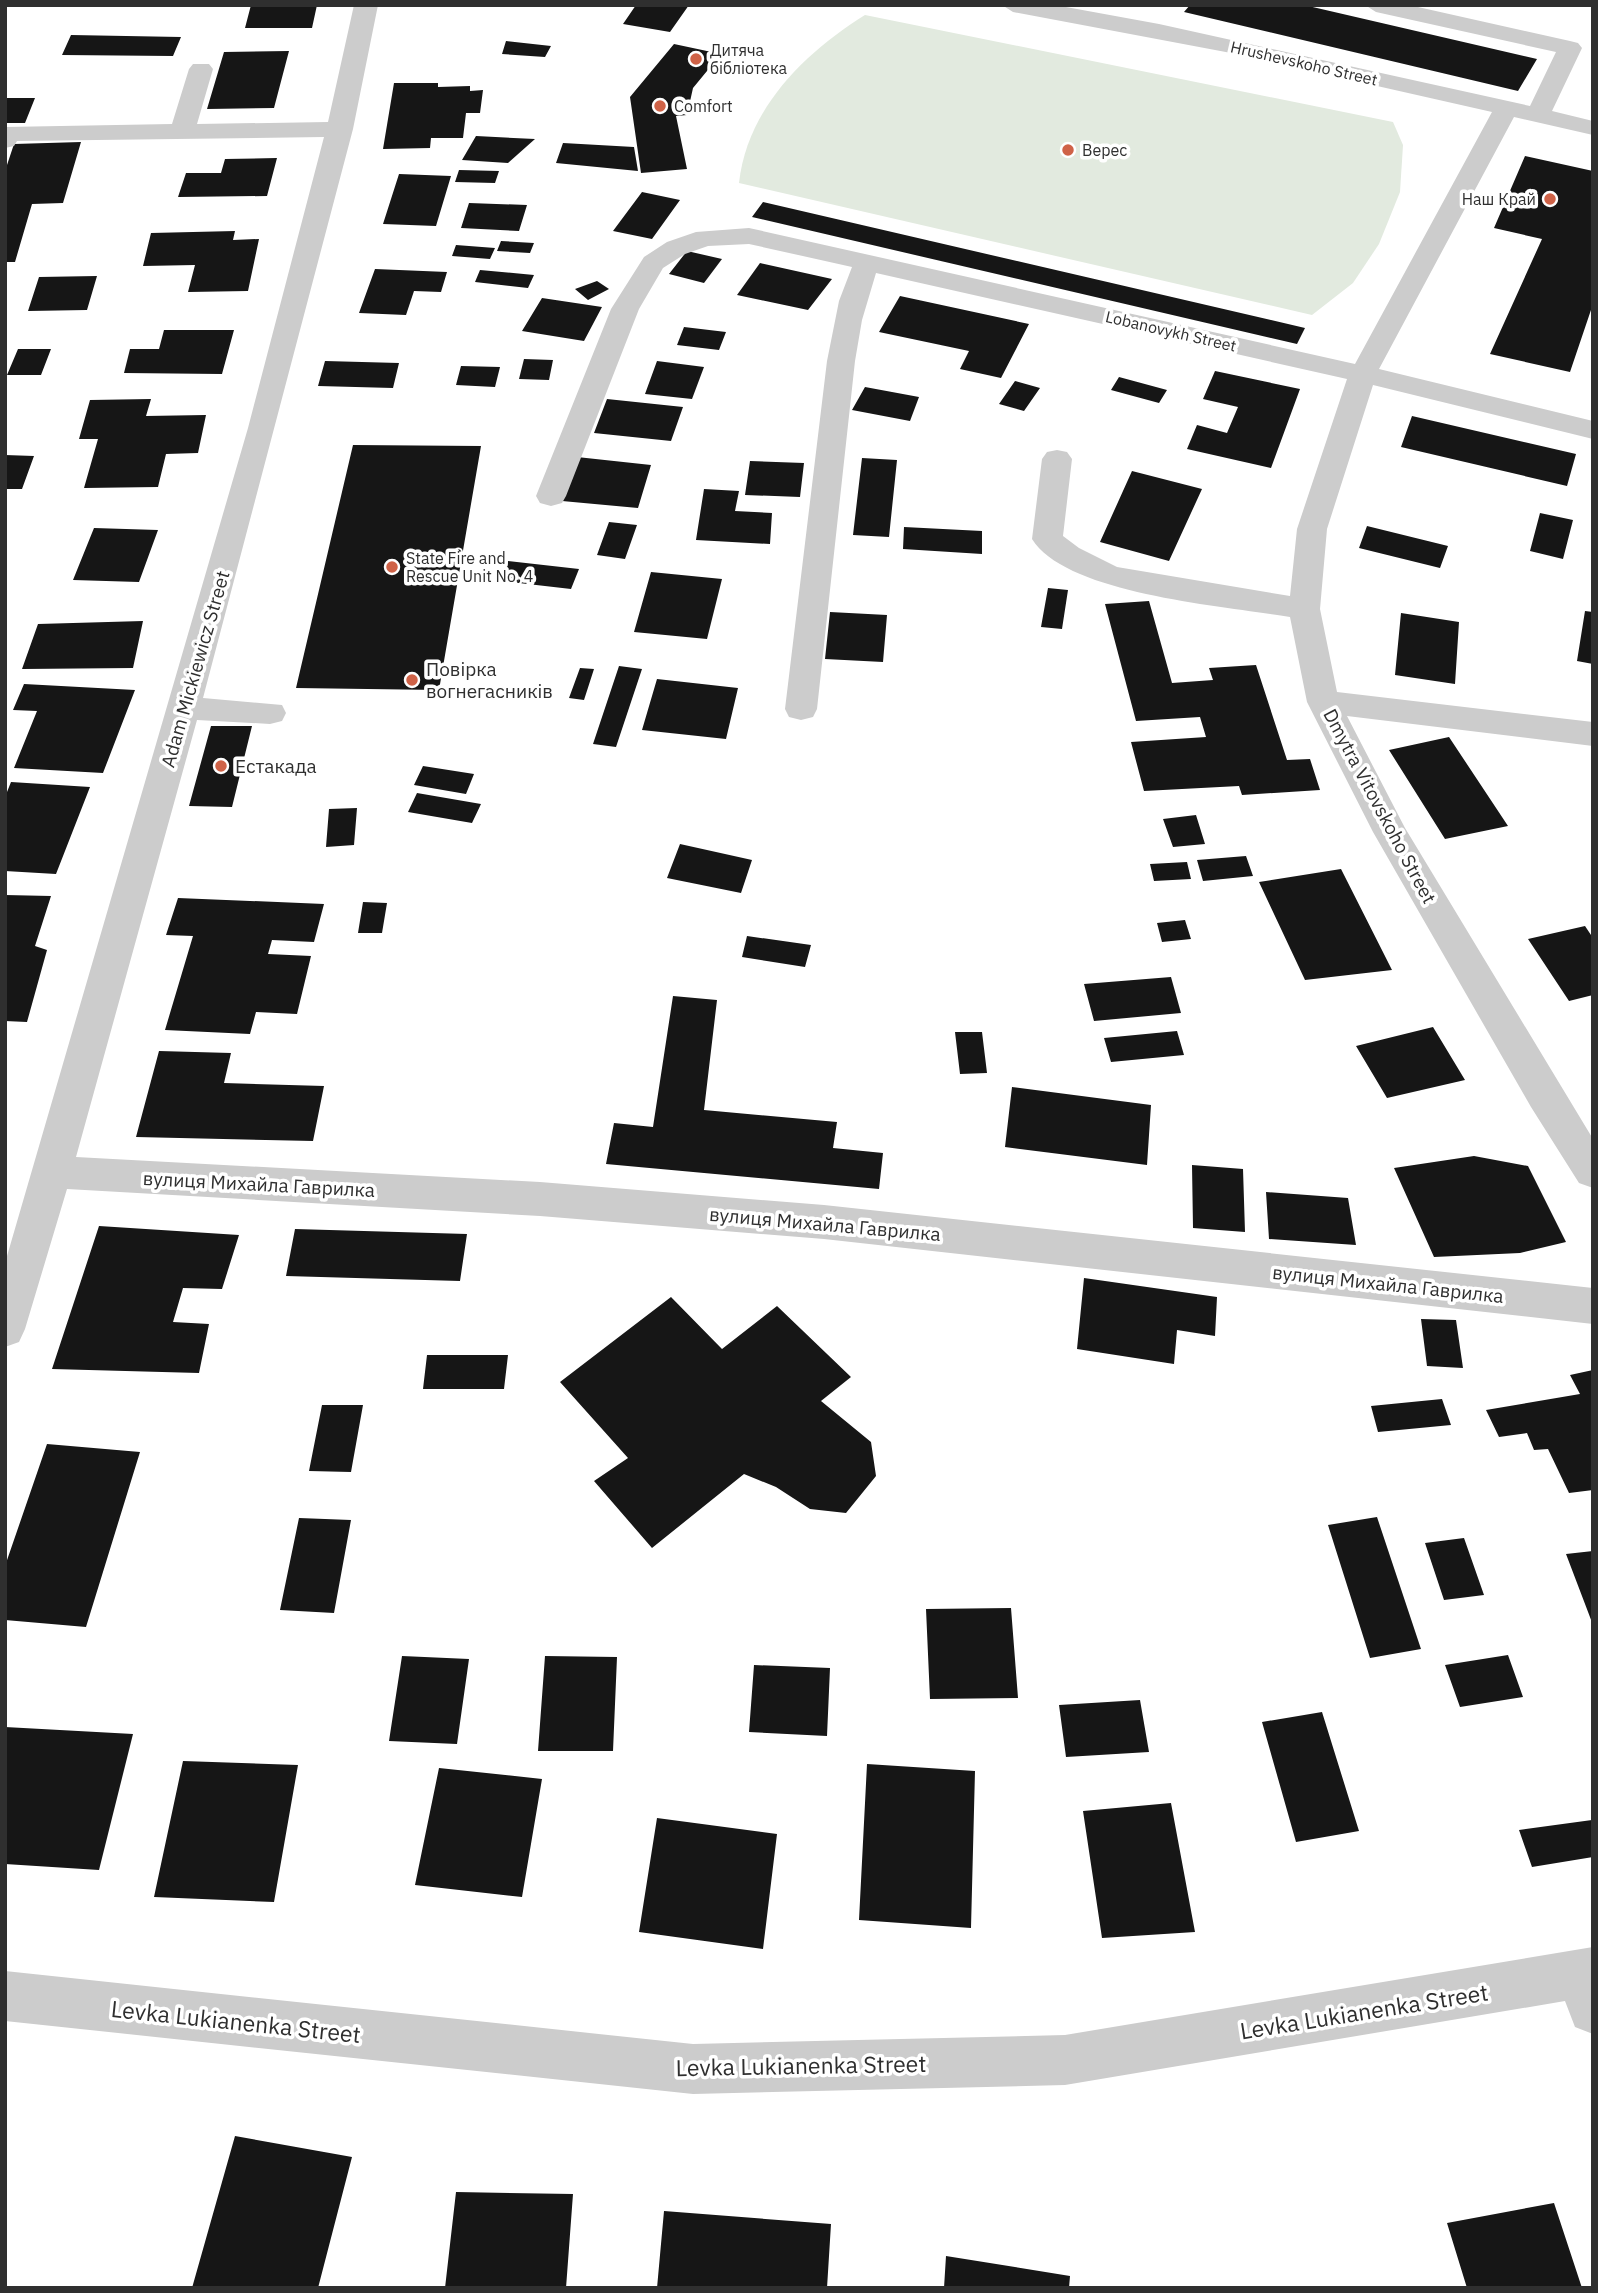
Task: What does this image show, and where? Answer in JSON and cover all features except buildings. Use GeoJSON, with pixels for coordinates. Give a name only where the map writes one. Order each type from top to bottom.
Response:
{"type":"FeatureCollection","features":[{"type":"Feature","properties":{"kind":"street","name":"Adam Mickiewicz Street"},"geometry":{"type":"LineString","coordinates":[[5,1329],[54,1172],[184,708],[341,129],[366,5]]}},
{"type":"Feature","properties":{"kind":"street","name":"Hrushevskoho Street"},"geometry":{"type":"LineString","coordinates":[[1013,5],[1107,13],[1507,125],[1537,116],[1593,128]]}},
{"type":"Feature","properties":{"kind":"street"},"geometry":{"type":"LineString","coordinates":[[1376,5],[1570,48],[1537,116]]}},
{"type":"Feature","properties":{"kind":"street"},"geometry":{"type":"LineString","coordinates":[[183,130],[201,69]]}},
{"type":"Feature","properties":{"kind":"street","name":"Dmytra Vitovskoho Street"},"geometry":{"type":"LineString","coordinates":[[1507,125],[1363,374],[1327,476],[1312,529],[1304,609],[1323,702],[1390,832],[1544,1096],[1593,1172]]}},
{"type":"Feature","properties":{"kind":"street"},"geometry":{"type":"LineString","coordinates":[[5,141],[8,134],[341,129]]}},
{"type":"Feature","properties":{"kind":"street","name":"Lobanovykh Street"},"geometry":{"type":"LineString","coordinates":[[551,495],[625,309],[653,262],[676,248],[705,238],[749,236],[1363,374],[1593,430]]}},
{"type":"Feature","properties":{"kind":"street"},"geometry":{"type":"LineString","coordinates":[[801,709],[820,516],[843,348],[853,291],[867,262]]}},
{"type":"Feature","properties":{"kind":"street"},"geometry":{"type":"LineString","coordinates":[[1057,459],[1047,539],[1068,555],[1110,576],[1304,609]]}},
{"type":"Feature","properties":{"kind":"street"},"geometry":{"type":"LineString","coordinates":[[1323,702],[1593,734]]}},
{"type":"Feature","properties":{"kind":"street"},"geometry":{"type":"LineString","coordinates":[[184,708],[270,713]]}},
{"type":"Feature","properties":{"kind":"street","name":"вулиця Михайла Гаврилка"},"geometry":{"type":"LineString","coordinates":[[54,1172],[540,1199],[824,1222],[1593,1306]]}},
{"type":"Feature","properties":{"kind":"street","name":"Levka Lukianenka Street"},"geometry":{"type":"LineString","coordinates":[[5,1996],[693,2069],[1065,2060],[1588,1985]]}},
{"type":"Feature","properties":{"kind":"shaded area"},"geometry":{"type":"Polygon","coordinates":[[[865,15],[1393,122],[1403,145],[1400,192],[1379,244],[1353,283],[1312,315],[739,183],[744,156],[766,107],[800,65],[842,30],[865,15]]]}},
{"type":"Feature","properties":{"kind":"place","name":"Дитяча бібліотека"},"geometry":{"type":"Point","coordinates":[696,59]}},
{"type":"Feature","properties":{"kind":"place","name":"Comfort"},"geometry":{"type":"Point","coordinates":[660,106]}},
{"type":"Feature","properties":{"kind":"place","name":"Верес"},"geometry":{"type":"Point","coordinates":[1068,150]}},
{"type":"Feature","properties":{"kind":"place","name":"Наш Край"},"geometry":{"type":"Point","coordinates":[1550,199]}},
{"type":"Feature","properties":{"kind":"place","name":"State Fire and Rescue Unit No. 4"},"geometry":{"type":"Point","coordinates":[392,567]}},
{"type":"Feature","properties":{"kind":"place","name":"Повірка вогнегасників"},"geometry":{"type":"Point","coordinates":[412,680]}},
{"type":"Feature","properties":{"kind":"place","name":"Естакада"},"geometry":{"type":"Point","coordinates":[221,766]}}]}
